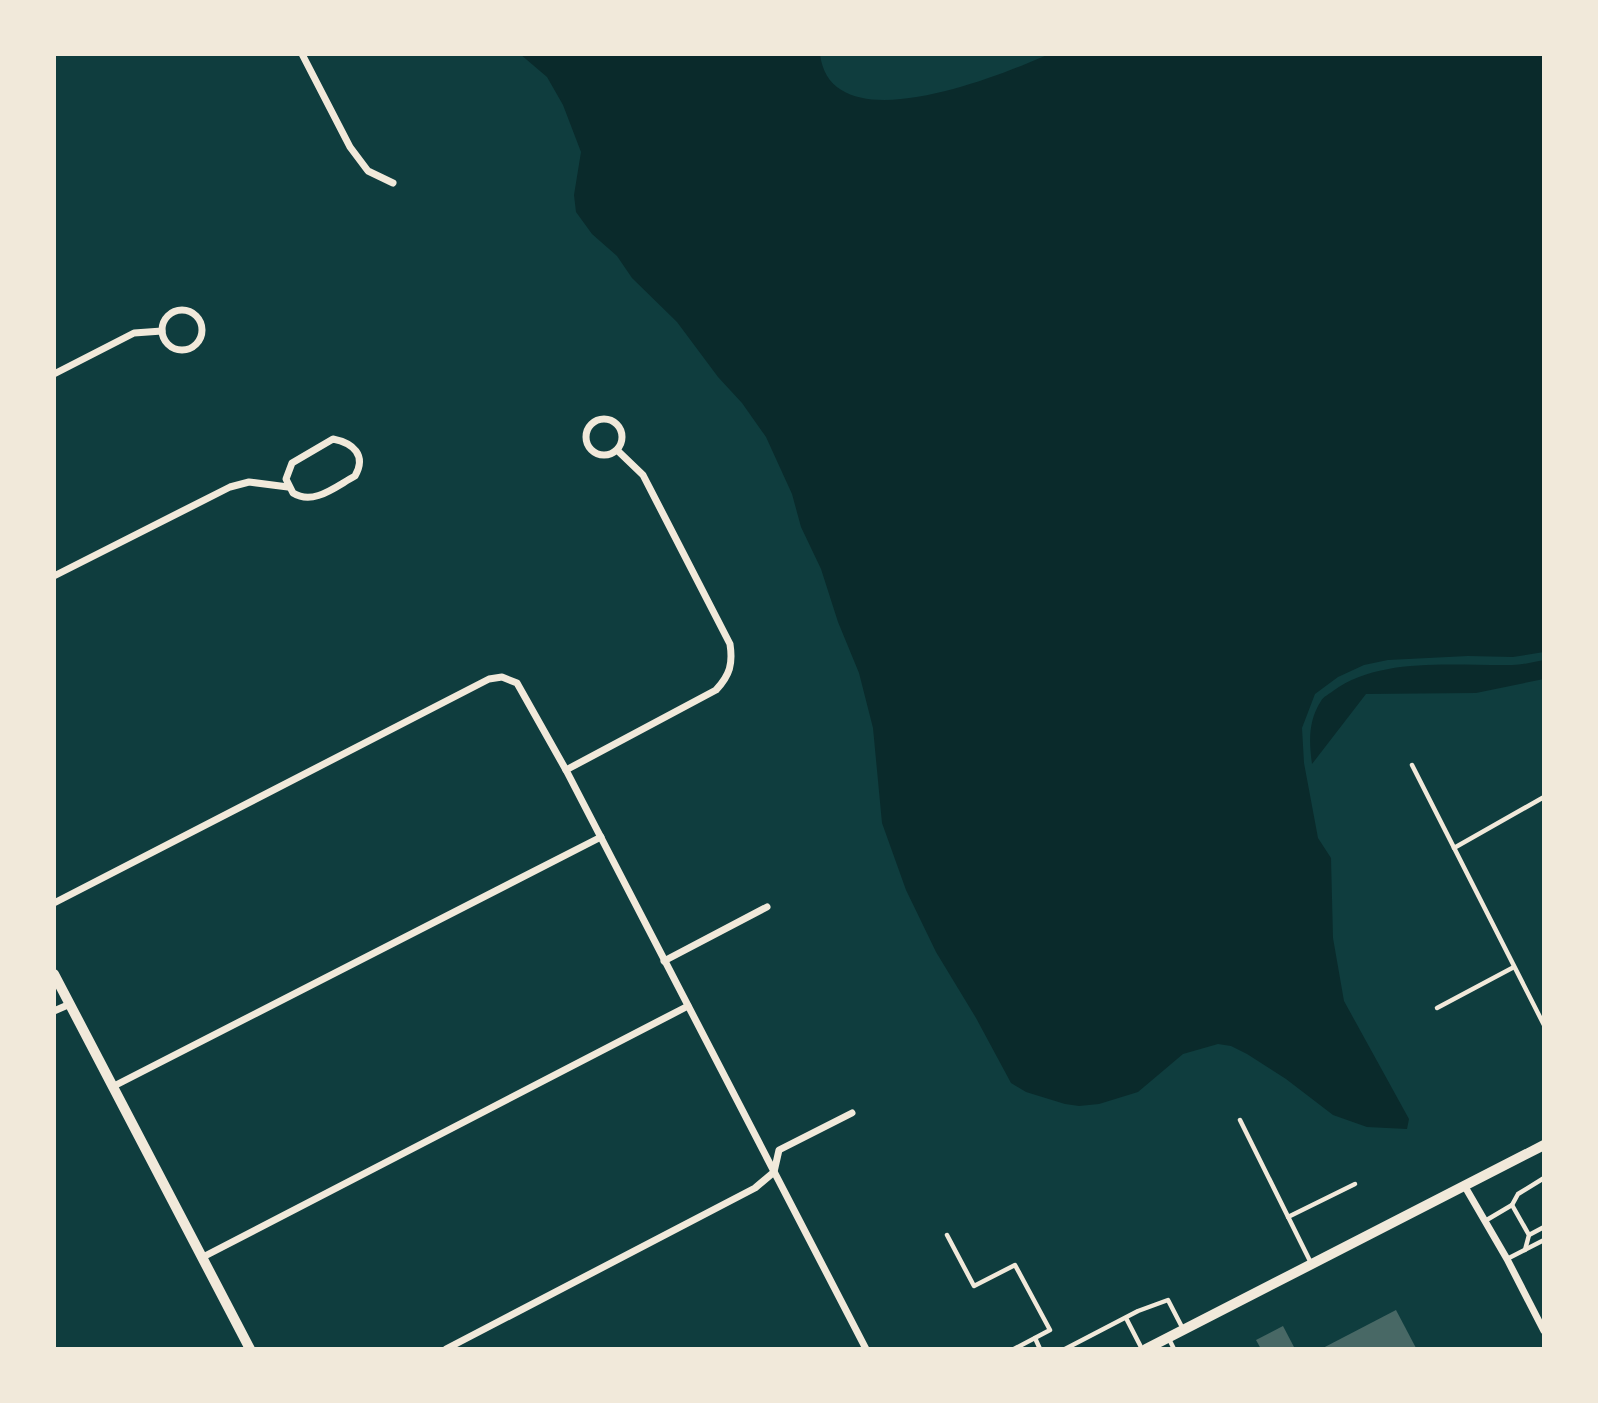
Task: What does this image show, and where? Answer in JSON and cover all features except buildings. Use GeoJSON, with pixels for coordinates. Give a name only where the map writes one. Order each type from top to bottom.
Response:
{"type":"FeatureCollection","features":[{"type":"Feature","properties":{"kind":"street"},"geometry":{"type":"LineString","coordinates":[[302,54],[350,148],[368,171],[393,183]]}},
{"type":"Feature","properties":{"kind":"street"},"geometry":{"type":"LineString","coordinates":[[181,310],[196,315],[203,329],[198,344],[184,351],[169,346],[162,331],[167,316],[181,310]]}},
{"type":"Feature","properties":{"kind":"street"},"geometry":{"type":"LineString","coordinates":[[54,374],[134,333],[162,331]]}},
{"type":"Feature","properties":{"kind":"street"},"geometry":{"type":"LineString","coordinates":[[604,419],[618,424],[623,438],[618,451],[605,456],[591,451],[586,438],[591,424],[604,419]]}},
{"type":"Feature","properties":{"kind":"street"},"geometry":{"type":"LineString","coordinates":[[54,576],[230,487],[249,482],[288,487],[300,498],[316,496],[355,476],[360,460],[358,453],[346,442],[333,439],[292,463],[287,470],[288,487]]}},
{"type":"Feature","properties":{"kind":"street"},"geometry":{"type":"LineString","coordinates":[[566,770],[716,690],[727,678],[733,661],[730,644],[643,475],[618,451]]}},
{"type":"Feature","properties":{"kind":"street"},"geometry":{"type":"LineString","coordinates":[[54,903],[489,679],[498,678],[517,683],[566,770],[866,1349]]}},
{"type":"Feature","properties":{"kind":"street"},"geometry":{"type":"LineString","coordinates":[[114,1086],[601,837]]}},
{"type":"Feature","properties":{"kind":"street"},"geometry":{"type":"LineString","coordinates":[[664,961],[767,907]]}},
{"type":"Feature","properties":{"kind":"street"},"geometry":{"type":"LineString","coordinates":[[54,974],[250,1349]]}},
{"type":"Feature","properties":{"kind":"street"},"geometry":{"type":"LineString","coordinates":[[54,1011],[70,1004]]}},
{"type":"Feature","properties":{"kind":"street"},"geometry":{"type":"LineString","coordinates":[[203,1256],[688,1006]]}},
{"type":"Feature","properties":{"kind":"street"},"geometry":{"type":"LineString","coordinates":[[446,1349],[755,1188],[774,1171],[779,1150],[852,1113]]}},
{"type":"Feature","properties":{"kind":"street"},"geometry":{"type":"LineString","coordinates":[[1144,1349],[1544,1146]]}},
{"type":"Feature","properties":{"kind":"street"},"geometry":{"type":"LineString","coordinates":[[1464,1185],[1507,1259],[1544,1331]]}},
{"type":"Feature","properties":{"kind":"lane"},"geometry":{"type":"LineString","coordinates":[[1412,765],[1544,1025]]}},
{"type":"Feature","properties":{"kind":"lane"},"geometry":{"type":"LineString","coordinates":[[1454,848],[1544,797]]}},
{"type":"Feature","properties":{"kind":"lane"},"geometry":{"type":"LineString","coordinates":[[1437,1008],[1514,967]]}},
{"type":"Feature","properties":{"kind":"lane"},"geometry":{"type":"LineString","coordinates":[[1240,1120],[1311,1264]]}},
{"type":"Feature","properties":{"kind":"lane"},"geometry":{"type":"LineString","coordinates":[[1485,1221],[1513,1205],[1518,1194],[1544,1178]]}},
{"type":"Feature","properties":{"kind":"lane"},"geometry":{"type":"LineString","coordinates":[[1288,1217],[1355,1184]]}},
{"type":"Feature","properties":{"kind":"lane"},"geometry":{"type":"LineString","coordinates":[[1513,1205],[1529,1235],[1525,1250]]}},
{"type":"Feature","properties":{"kind":"lane"},"geometry":{"type":"LineString","coordinates":[[1529,1235],[1544,1227]]}},
{"type":"Feature","properties":{"kind":"lane"},"geometry":{"type":"LineString","coordinates":[[947,1235],[974,1286],[1016,1265],[1050,1330],[1014,1349]]}},
{"type":"Feature","properties":{"kind":"lane"},"geometry":{"type":"LineString","coordinates":[[1507,1259],[1544,1240]]}},
{"type":"Feature","properties":{"kind":"lane"},"geometry":{"type":"LineString","coordinates":[[1069,1348],[1126,1318],[1168,1300],[1184,1330]]}},
{"type":"Feature","properties":{"kind":"lane"},"geometry":{"type":"LineString","coordinates":[[1126,1318],[1144,1349]]}},
{"type":"Feature","properties":{"kind":"lane"},"geometry":{"type":"LineString","coordinates":[[1168,1337],[1174,1349]]}},
{"type":"Feature","properties":{"kind":"lane"},"geometry":{"type":"LineString","coordinates":[[1035,1338],[1040,1349]]}},
{"type":"Feature","properties":{"kind":"water"},"geometry":{"type":"Polygon","coordinates":[[[520,54],[820,54],[831,81],[854,96],[885,100],[921,96],[959,87],[1049,54],[1544,54],[1544,652],[1513,657],[1388,660],[1364,665],[1338,677],[1315,694],[1302,728],[1304,763],[1318,838],[1331,858],[1333,938],[1344,1001],[1409,1119],[1407,1129],[1367,1127],[1333,1115],[1286,1079],[1247,1054],[1231,1046],[1218,1044],[1183,1054],[1138,1092],[1099,1104],[1065,1104],[1026,1092],[1011,1083],[936,952],[906,890],[882,823],[873,728],[859,673],[838,622],[821,569],[801,527],[792,494],[766,437],[677,322],[632,278],[617,256],[592,234],[576,212],[574,195],[581,152],[563,105],[547,77],[520,54]]]}},
{"type":"Feature","properties":{"kind":"water"},"geometry":{"type":"Polygon","coordinates":[[[1544,660],[1544,679],[1476,693],[1366,694],[1312,764],[1310,732],[1317,709],[1325,697],[1352,680],[1373,672],[1419,665],[1516,665],[1544,660]]]}}]}
